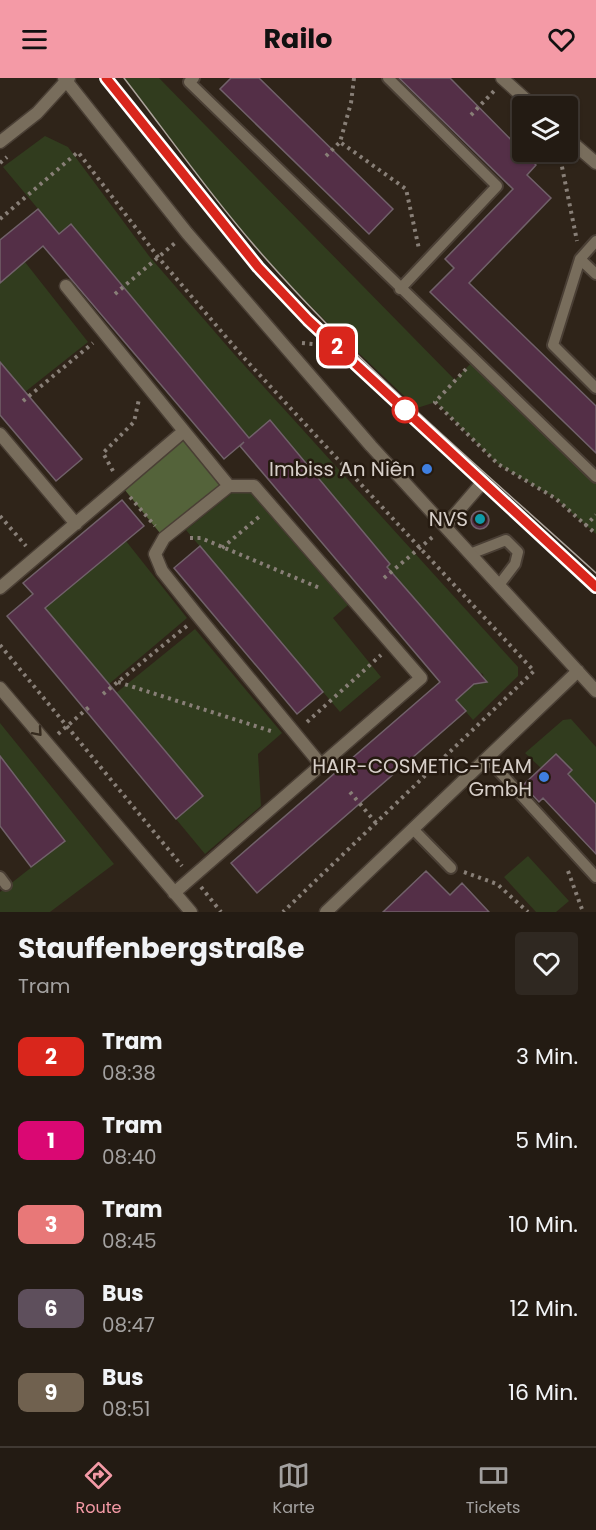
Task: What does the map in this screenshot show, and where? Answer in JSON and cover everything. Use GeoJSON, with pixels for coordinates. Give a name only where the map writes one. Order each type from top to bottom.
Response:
{"type":"FeatureCollection","features":[{"type":"Feature","properties":{"kind":"street"},"geometry":{"type":"LineString","coordinates":[[0,142],[37,113],[66,79],[187,232],[371,446],[596,691]]}},
{"type":"Feature","properties":{"kind":"street"},"geometry":{"type":"LineString","coordinates":[[503,79],[521,96]]}},
{"type":"Feature","properties":{"kind":"street"},"geometry":{"type":"LineString","coordinates":[[578,147],[596,163]]}},
{"type":"Feature","properties":{"kind":"street"},"geometry":{"type":"LineString","coordinates":[[66,286],[229,486]]}},
{"type":"Feature","properties":{"kind":"street"},"geometry":{"type":"LineString","coordinates":[[0,588],[184,431]]}},
{"type":"Feature","properties":{"kind":"street"},"geometry":{"type":"LineString","coordinates":[[0,434],[76,524]]}},
{"type":"Feature","properties":{"kind":"street"},"geometry":{"type":"LineString","coordinates":[[445,526],[482,483]]}},
{"type":"Feature","properties":{"kind":"street"},"geometry":{"type":"LineString","coordinates":[[174,893],[322,766],[421,678],[254,486],[229,486],[164,538],[155,554],[162,571],[322,766]]}},
{"type":"Feature","properties":{"kind":"street"},"geometry":{"type":"LineString","coordinates":[[327,912],[578,671]]}},
{"type":"Feature","properties":{"kind":"street"},"geometry":{"type":"LineString","coordinates":[[0,688],[191,912]]}},
{"type":"Feature","properties":{"kind":"lane"},"geometry":{"type":"LineString","coordinates":[[194,78],[189,82],[473,361],[596,477]]}},
{"type":"Feature","properties":{"kind":"lane"},"geometry":{"type":"LineString","coordinates":[[388,78],[497,186],[400,289]]}},
{"type":"Feature","properties":{"kind":"lane"},"geometry":{"type":"LineString","coordinates":[[596,241],[580,259],[554,345],[596,388]]}},
{"type":"Feature","properties":{"kind":"lane"},"geometry":{"type":"LineString","coordinates":[[580,259],[596,274]]}},
{"type":"Feature","properties":{"kind":"lane"},"geometry":{"type":"LineString","coordinates":[[470,554],[506,540],[518,552],[515,564],[499,585]]}},
{"type":"Feature","properties":{"kind":"lane"},"geometry":{"type":"LineString","coordinates":[[487,758],[596,877]]}},
{"type":"Feature","properties":{"kind":"lane"},"geometry":{"type":"LineString","coordinates":[[413,829],[452,868]]}},
{"type":"Feature","properties":{"kind":"path"},"geometry":{"type":"LineString","coordinates":[[326,156],[340,142],[351,103],[354,78]]}},
{"type":"Feature","properties":{"kind":"path"},"geometry":{"type":"LineString","coordinates":[[471,115],[503,79]]}},
{"type":"Feature","properties":{"kind":"path"},"geometry":{"type":"LineString","coordinates":[[340,142],[406,189],[423,264]]}},
{"type":"Feature","properties":{"kind":"path"},"geometry":{"type":"LineString","coordinates":[[0,218],[78,152],[158,258],[244,358],[534,671],[283,912]]}},
{"type":"Feature","properties":{"kind":"path"},"geometry":{"type":"LineString","coordinates":[[561,162],[580,259]]}},
{"type":"Feature","properties":{"kind":"path"},"geometry":{"type":"LineString","coordinates":[[115,294],[187,232]]}},
{"type":"Feature","properties":{"kind":"path"},"geometry":{"type":"LineString","coordinates":[[23,400],[105,333]]}},
{"type":"Feature","properties":{"kind":"path"},"geometry":{"type":"LineString","coordinates":[[302,343],[322,345]]}},
{"type":"Feature","properties":{"kind":"path"},"geometry":{"type":"LineString","coordinates":[[473,361],[435,402],[498,464],[555,498],[596,534]]}},
{"type":"Feature","properties":{"kind":"path"},"geometry":{"type":"LineString","coordinates":[[144,380],[134,422],[103,453],[120,484],[164,538],[201,538],[325,590]]}},
{"type":"Feature","properties":{"kind":"path"},"geometry":{"type":"LineString","coordinates":[[222,548],[272,506]]}},
{"type":"Feature","properties":{"kind":"path"},"geometry":{"type":"LineString","coordinates":[[585,526],[596,515]]}},
{"type":"Feature","properties":{"kind":"path"},"geometry":{"type":"LineString","coordinates":[[0,516],[36,558]]}},
{"type":"Feature","properties":{"kind":"path"},"geometry":{"type":"LineString","coordinates":[[384,578],[445,526]]}},
{"type":"Feature","properties":{"kind":"path"},"geometry":{"type":"LineString","coordinates":[[103,694],[198,616]]}},
{"type":"Feature","properties":{"kind":"path"},"geometry":{"type":"LineString","coordinates":[[0,645],[221,912]]}},
{"type":"Feature","properties":{"kind":"path"},"geometry":{"type":"LineString","coordinates":[[118,682],[299,737],[393,645]]}},
{"type":"Feature","properties":{"kind":"path"},"geometry":{"type":"LineString","coordinates":[[48,743],[89,707]]}},
{"type":"Feature","properties":{"kind":"path"},"geometry":{"type":"LineString","coordinates":[[350,792],[376,823]]}},
{"type":"Feature","properties":{"kind":"path"},"geometry":{"type":"LineString","coordinates":[[452,868],[497,884],[528,912]]}},
{"type":"Feature","properties":{"kind":"green space"},"geometry":{"type":"Polygon","coordinates":[[[124,78],[159,78],[455,380],[473,361],[596,477],[596,534],[555,498],[498,464],[436,402],[417,408],[341,336],[249,239],[124,78]]]}},
{"type":"Feature","properties":{"kind":"green space"},"geometry":{"type":"Polygon","coordinates":[[[45,136],[68,147],[149,256],[234,354],[518,667],[518,676],[473,720],[456,700],[484,679],[483,674],[478,672],[396,577],[380,573],[390,563],[270,421],[249,438],[71,224],[59,234],[3,167],[45,136]]]}},
{"type":"Feature","properties":{"kind":"green space"},"geometry":{"type":"Polygon","coordinates":[[[25,262],[88,342],[25,392],[0,362],[0,283],[25,262]]]}},
{"type":"Feature","properties":{"kind":"green space"},"geometry":{"type":"Polygon","coordinates":[[[184,431],[229,486],[164,538],[120,484],[184,431]]]}},
{"type":"Feature","properties":{"kind":"green space"},"geometry":{"type":"Polygon","coordinates":[[[232,493],[251,493],[348,605],[333,618],[381,677],[340,712],[186,530],[232,493]]]}},
{"type":"Feature","properties":{"kind":"green space"},"geometry":{"type":"Polygon","coordinates":[[[126,541],[187,618],[109,684],[45,608],[126,541]]]}},
{"type":"Feature","properties":{"kind":"green space"},"geometry":{"type":"Polygon","coordinates":[[[195,629],[282,733],[258,754],[261,806],[205,854],[176,819],[203,796],[116,693],[195,629]]]}},
{"type":"Feature","properties":{"kind":"green space"},"geometry":{"type":"Polygon","coordinates":[[[571,719],[596,747],[596,803],[568,774],[572,770],[556,754],[541,768],[525,753],[563,720],[571,719]]]}},
{"type":"Feature","properties":{"kind":"green space"},"geometry":{"type":"Polygon","coordinates":[[[0,723],[114,864],[50,912],[0,912],[0,892],[65,841],[0,756],[0,723]]]}},
{"type":"Feature","properties":{"kind":"green space"},"geometry":{"type":"Polygon","coordinates":[[[528,856],[569,901],[556,912],[536,912],[504,877],[528,856]]]}},
{"type":"Feature","properties":{"kind":"building"},"geometry":{"type":"Polygon","coordinates":[[[231,78],[259,78],[393,209],[369,234],[220,89],[231,78]]]}},
{"type":"Feature","properties":{"kind":"building"},"geometry":{"type":"Polygon","coordinates":[[[399,78],[450,78],[512,141],[512,162],[533,162],[536,165],[527,175],[551,198],[469,283],[596,406],[596,453],[430,292],[454,268],[445,259],[513,189],[399,78]]]}},
{"type":"Feature","properties":{"kind":"building"},"geometry":{"type":"Polygon","coordinates":[[[38,209],[59,234],[71,224],[249,438],[270,420],[390,564],[387,567],[487,682],[474,684],[456,700],[466,711],[257,893],[231,863],[440,682],[240,446],[244,442],[224,459],[43,246],[0,283],[0,240],[38,209]]]}},
{"type":"Feature","properties":{"kind":"building"},"geometry":{"type":"Polygon","coordinates":[[[0,362],[82,459],[56,481],[0,415],[0,362]]]}},
{"type":"Feature","properties":{"kind":"building"},"geometry":{"type":"Polygon","coordinates":[[[122,500],[144,526],[45,608],[203,796],[176,819],[7,616],[33,594],[23,583],[122,500]]]}},
{"type":"Feature","properties":{"kind":"building","name":"NVS"},"geometry":{"type":"Polygon","coordinates":[[[480,511],[486,514],[489,520],[486,526],[480,529],[474,526],[471,520],[474,514],[480,511]]]}},
{"type":"Feature","properties":{"kind":"building"},"geometry":{"type":"Polygon","coordinates":[[[200,546],[323,692],[297,714],[174,568],[200,546]]]}},
{"type":"Feature","properties":{"kind":"building"},"geometry":{"type":"Polygon","coordinates":[[[556,754],[572,770],[568,774],[596,804],[596,854],[543,798],[539,802],[523,785],[556,754]]]}},
{"type":"Feature","properties":{"kind":"building"},"geometry":{"type":"Polygon","coordinates":[[[0,756],[65,841],[31,867],[0,826],[0,756]]]}},
{"type":"Feature","properties":{"kind":"building"},"geometry":{"type":"Polygon","coordinates":[[[426,871],[450,895],[462,883],[489,912],[383,912],[426,871]]]}},
{"type":"Feature","properties":{"kind":"tram line"},"geometry":{"type":"LineString","coordinates":[[106,78],[258,267],[308,319],[596,587]]}},
{"type":"Feature","properties":{"kind":"tram line","name":"2"},"geometry":{"type":"LineString","coordinates":[[106,78],[258,267],[308,320],[596,587]]}},
{"type":"Feature","properties":{"kind":"tram line"},"geometry":{"type":"LineString","coordinates":[[124,78],[230,216],[305,302],[427,421],[596,573]]}},
{"type":"Feature","properties":{"kind":"place","name":"Imbiss An Niên"},"geometry":{"type":"Point","coordinates":[427,469]}},
{"type":"Feature","properties":{"kind":"place","name":"NVS"},"geometry":{"type":"Point","coordinates":[480,519]}},
{"type":"Feature","properties":{"kind":"place","name":"HAIR-COSMETIC-TEAM GmbH"},"geometry":{"type":"Point","coordinates":[544,777]}}]}
